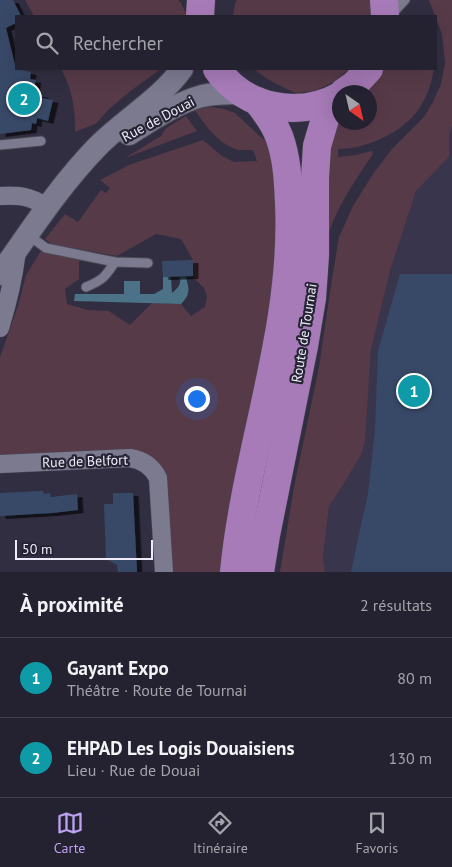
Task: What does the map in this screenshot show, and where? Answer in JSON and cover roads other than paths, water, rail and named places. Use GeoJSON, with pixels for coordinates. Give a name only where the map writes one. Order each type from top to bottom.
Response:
{"type":"FeatureCollection","features":[{"type":"Feature","properties":{"kind":"main road"},"geometry":{"type":"LineString","coordinates":[[384,0],[385,15]]}},
{"type":"Feature","properties":{"kind":"main road","name":"Route de Tournai"},"geometry":{"type":"LineString","coordinates":[[218,70],[226,80],[249,97],[272,121],[276,128],[286,160],[290,215],[286,293],[240,524],[234,572]]}},
{"type":"Feature","properties":{"kind":"main road"},"geometry":{"type":"LineString","coordinates":[[354,85],[368,70]]}},
{"type":"Feature","properties":{"kind":"main road"},"geometry":{"type":"LineString","coordinates":[[249,97],[266,104],[284,108],[303,108],[332,101]]}},
{"type":"Feature","properties":{"kind":"main road","name":"Route de Tournai"},"geometry":{"type":"LineString","coordinates":[[260,572],[312,298],[315,255],[317,146],[332,101]]}},
{"type":"Feature","properties":{"kind":"street","name":"Rue de Douai"},"geometry":{"type":"LineString","coordinates":[[0,274],[67,180],[98,146],[164,90],[181,70]]}},
{"type":"Feature","properties":{"kind":"street","name":"Rue de Douai"},"geometry":{"type":"LineString","coordinates":[[82,164],[134,130],[185,102],[211,94],[249,97]]}},
{"type":"Feature","properties":{"kind":"street"},"geometry":{"type":"LineString","coordinates":[[0,196],[14,195],[27,197],[47,208]]}},
{"type":"Feature","properties":{"kind":"street"},"geometry":{"type":"LineString","coordinates":[[0,328],[9,300],[22,243]]}},
{"type":"Feature","properties":{"kind":"street","name":"Rue de Belfort"},"geometry":{"type":"LineString","coordinates":[[0,464],[130,458],[144,462],[150,466],[158,478],[164,572]]}},
{"type":"Feature","properties":{"kind":"lane"},"geometry":{"type":"LineString","coordinates":[[391,15],[405,0]]}},
{"type":"Feature","properties":{"kind":"lane"},"geometry":{"type":"LineString","coordinates":[[0,145],[41,141]]}},
{"type":"Feature","properties":{"kind":"lane"},"geometry":{"type":"LineString","coordinates":[[22,243],[115,262],[148,263]]}},
{"type":"Feature","properties":{"kind":"lane"},"geometry":{"type":"LineString","coordinates":[[86,287],[99,282],[106,276],[115,262]]}},
{"type":"Feature","properties":{"kind":"water"},"geometry":{"type":"Polygon","coordinates":[[[163,277],[171,277],[172,293],[179,286],[180,277],[186,277],[188,291],[181,304],[74,301],[75,294],[124,294],[124,281],[140,281],[140,294],[154,294],[163,289],[163,277]]]}},
{"type":"Feature","properties":{"kind":"place","name":"EHPAD Les Logis Douaisiens"},"geometry":{"type":"Point","coordinates":[24,99]}},
{"type":"Feature","properties":{"kind":"place","name":"Gayant Expo"},"geometry":{"type":"Point","coordinates":[414,391]}}]}
